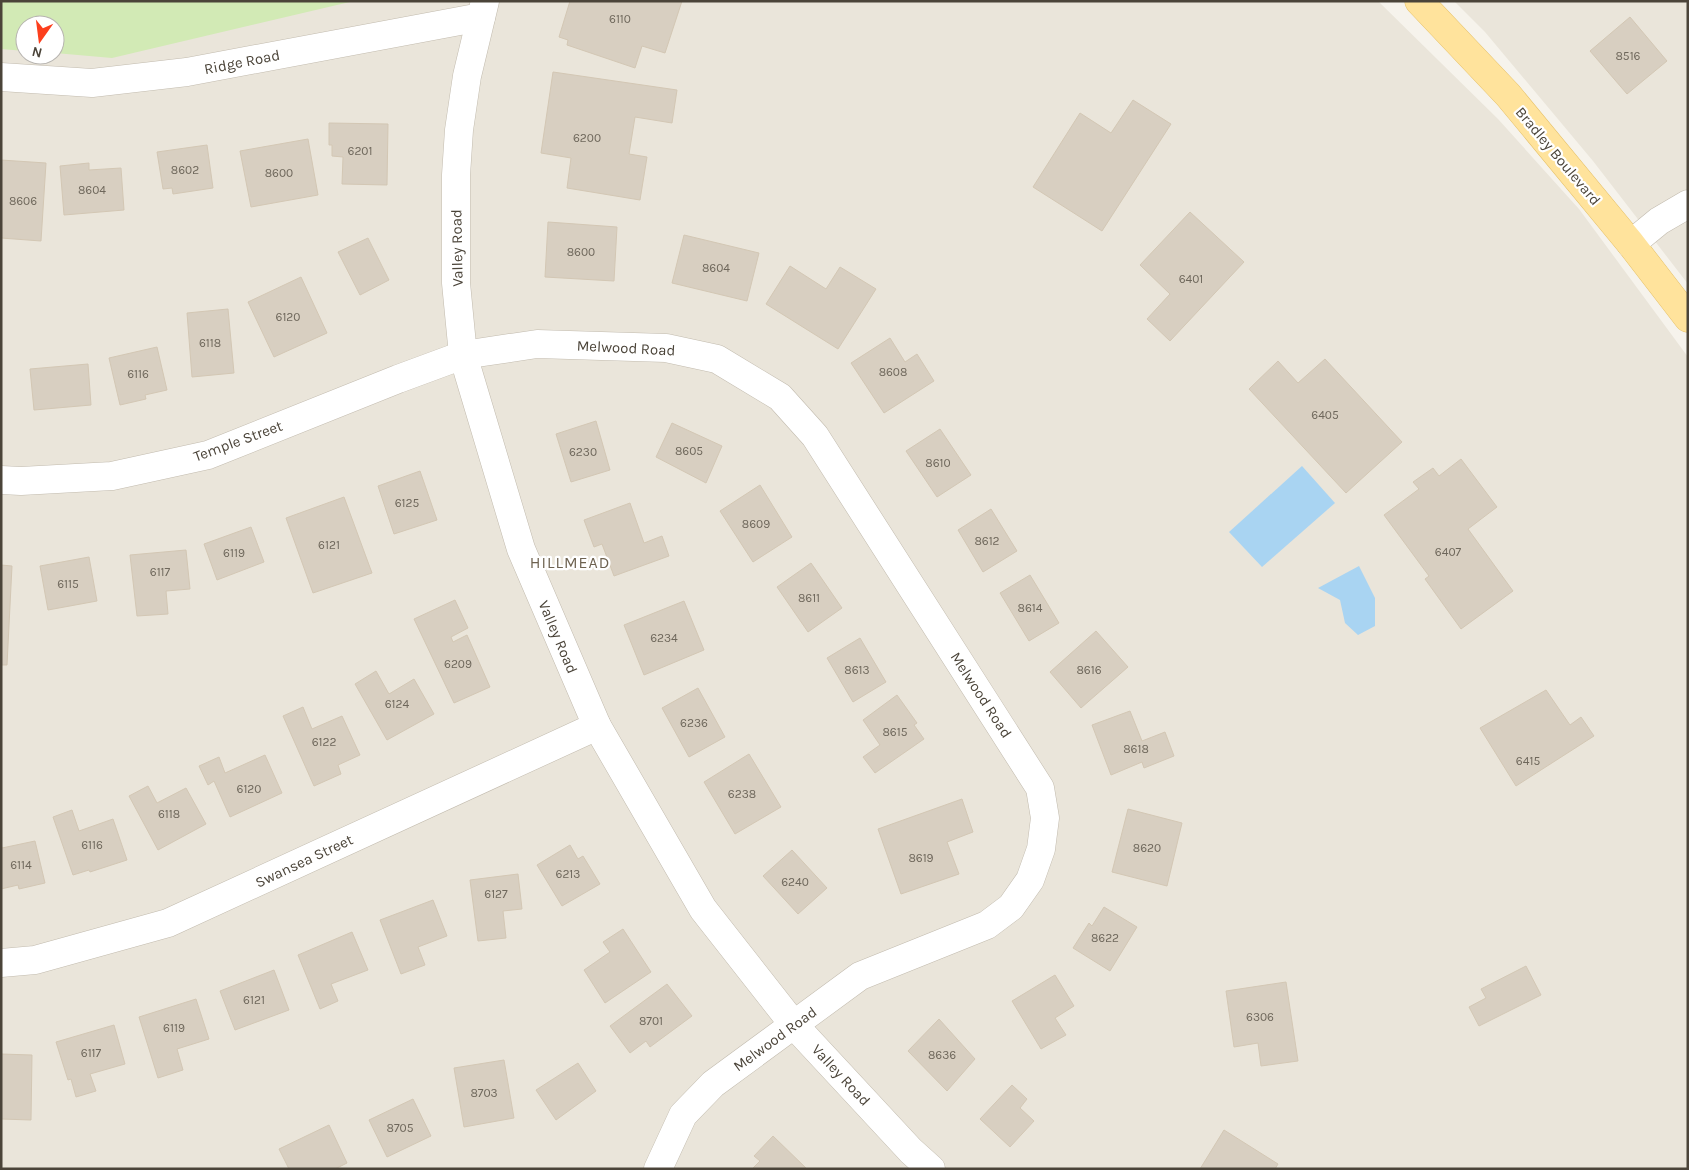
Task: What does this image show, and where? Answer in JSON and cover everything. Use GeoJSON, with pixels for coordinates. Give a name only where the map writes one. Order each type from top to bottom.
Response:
{"type":"FeatureCollection","features":[{"type":"Feature","properties":{"kind":"main road","name":"Bradley Boulevard"},"geometry":{"type":"LineString","coordinates":[[1429,5],[1508,96],[1631,244],[1688,318]]}},
{"type":"Feature","properties":{"kind":"street","name":"Ridge Road"},"geometry":{"type":"LineString","coordinates":[[1,77],[92,83],[187,72],[483,9]]}},
{"type":"Feature","properties":{"kind":"street","name":"Valley Road"},"geometry":{"type":"LineString","coordinates":[[483,9],[467,76],[459,130],[456,175],[456,283],[463,356],[521,549],[597,726],[703,909],[794,1025],[911,1151],[931,1169]]}},
{"type":"Feature","properties":{"kind":"street"},"geometry":{"type":"LineString","coordinates":[[1631,244],[1659,221],[1688,204]]}},
{"type":"Feature","properties":{"kind":"street","name":"Melwood Road"},"geometry":{"type":"LineString","coordinates":[[463,356],[537,344],[666,348],[717,359],[780,397],[815,436],[1040,788],[1045,818],[1041,849],[1030,880],[1011,907],[987,925],[860,976],[713,1084],[683,1115],[658,1169]]}},
{"type":"Feature","properties":{"kind":"street","name":"Temple Street"},"geometry":{"type":"LineString","coordinates":[[1,480],[22,481],[112,476],[208,455],[398,379],[463,356]]}},
{"type":"Feature","properties":{"kind":"street","name":"Swansea Street"},"geometry":{"type":"LineString","coordinates":[[1,963],[35,960],[168,923],[597,726]]}},
{"type":"Feature","properties":{"kind":"shaded area"},"geometry":{"type":"Polygon","coordinates":[[[1,1],[1378,1],[1498,119],[1579,209],[1688,357],[1688,1169],[1,1169],[1,1]]]}},
{"type":"Feature","properties":{"kind":"shaded area"},"geometry":{"type":"Polygon","coordinates":[[[1454,1],[1688,1],[1688,284],[1593,161],[1485,32],[1454,1]]]}},
{"type":"Feature","properties":{"kind":"green space"},"geometry":{"type":"Polygon","coordinates":[[[1,1],[354,1],[112,58],[65,54],[65,15],[15,15],[15,50],[1,49],[1,1]]]}},
{"type":"Feature","properties":{"kind":"water"},"geometry":{"type":"Polygon","coordinates":[[[1302,466],[1335,503],[1262,567],[1229,532],[1302,466]]]}},
{"type":"Feature","properties":{"kind":"water"},"geometry":{"type":"Polygon","coordinates":[[[1359,566],[1375,598],[1375,626],[1358,635],[1345,623],[1340,600],[1318,588],[1359,566]]]}},
{"type":"Feature","properties":{"kind":"building"},"geometry":{"type":"Polygon","coordinates":[[[570,1],[682,1],[665,53],[642,46],[635,68],[567,45],[568,40],[559,37],[570,1]]]}},
{"type":"Feature","properties":{"kind":"building"},"geometry":{"type":"Polygon","coordinates":[[[1630,17],[1667,61],[1627,94],[1590,51],[1630,17]]]}},
{"type":"Feature","properties":{"kind":"building"},"geometry":{"type":"Polygon","coordinates":[[[553,72],[677,90],[672,123],[635,117],[629,154],[647,157],[640,200],[567,188],[571,158],[541,153],[553,72]]]}},
{"type":"Feature","properties":{"kind":"building"},"geometry":{"type":"Polygon","coordinates":[[[1133,100],[1171,124],[1102,231],[1033,187],[1080,113],[1111,133],[1133,100]]]}},
{"type":"Feature","properties":{"kind":"building"},"geometry":{"type":"Polygon","coordinates":[[[329,123],[388,124],[387,185],[342,184],[343,157],[332,156],[332,145],[329,145],[329,123]]]}},
{"type":"Feature","properties":{"kind":"building"},"geometry":{"type":"Polygon","coordinates":[[[308,139],[318,195],[251,207],[240,151],[308,139]]]}},
{"type":"Feature","properties":{"kind":"building"},"geometry":{"type":"Polygon","coordinates":[[[207,145],[213,188],[173,194],[172,188],[163,189],[157,152],[207,145]]]}},
{"type":"Feature","properties":{"kind":"building"},"geometry":{"type":"Polygon","coordinates":[[[1,160],[46,163],[41,241],[1,238],[1,160]]]}},
{"type":"Feature","properties":{"kind":"building"},"geometry":{"type":"Polygon","coordinates":[[[89,163],[89,170],[121,168],[124,210],[64,215],[60,166],[89,163]]]}},
{"type":"Feature","properties":{"kind":"building"},"geometry":{"type":"Polygon","coordinates":[[[1190,212],[1244,262],[1170,341],[1147,319],[1170,294],[1140,265],[1190,212]]]}},
{"type":"Feature","properties":{"kind":"building"},"geometry":{"type":"Polygon","coordinates":[[[548,222],[617,227],[614,281],[545,277],[548,222]]]}},
{"type":"Feature","properties":{"kind":"building"},"geometry":{"type":"Polygon","coordinates":[[[684,235],[759,253],[747,301],[672,283],[684,235]]]}},
{"type":"Feature","properties":{"kind":"building"},"geometry":{"type":"Polygon","coordinates":[[[368,238],[389,280],[360,295],[338,252],[368,238]]]}},
{"type":"Feature","properties":{"kind":"building"},"geometry":{"type":"Polygon","coordinates":[[[790,266],[826,289],[840,267],[876,289],[838,349],[766,304],[790,266]]]}},
{"type":"Feature","properties":{"kind":"building"},"geometry":{"type":"Polygon","coordinates":[[[301,277],[327,333],[274,357],[248,302],[301,277]]]}},
{"type":"Feature","properties":{"kind":"building"},"geometry":{"type":"Polygon","coordinates":[[[228,309],[234,373],[192,377],[187,313],[228,309]]]}},
{"type":"Feature","properties":{"kind":"building"},"geometry":{"type":"Polygon","coordinates":[[[890,338],[905,362],[917,354],[934,381],[884,413],[851,363],[890,338]]]}},
{"type":"Feature","properties":{"kind":"building"},"geometry":{"type":"Polygon","coordinates":[[[157,347],[167,390],[145,395],[146,399],[120,405],[109,358],[157,347]]]}},
{"type":"Feature","properties":{"kind":"building"},"geometry":{"type":"Polygon","coordinates":[[[1325,359],[1402,442],[1346,493],[1249,389],[1278,361],[1298,383],[1325,359]]]}},
{"type":"Feature","properties":{"kind":"building"},"geometry":{"type":"Polygon","coordinates":[[[88,364],[91,405],[34,410],[30,369],[88,364]]]}},
{"type":"Feature","properties":{"kind":"building"},"geometry":{"type":"Polygon","coordinates":[[[596,421],[610,470],[571,482],[556,434],[596,421]]]}},
{"type":"Feature","properties":{"kind":"building"},"geometry":{"type":"Polygon","coordinates":[[[672,423],[722,446],[706,483],[656,457],[672,423]]]}},
{"type":"Feature","properties":{"kind":"building"},"geometry":{"type":"Polygon","coordinates":[[[940,429],[971,475],[937,497],[906,451],[940,429]]]}},
{"type":"Feature","properties":{"kind":"building"},"geometry":{"type":"Polygon","coordinates":[[[1461,459],[1497,507],[1468,529],[1513,591],[1461,629],[1425,579],[1429,576],[1384,515],[1419,489],[1413,482],[1433,468],[1439,476],[1461,459]]]}},
{"type":"Feature","properties":{"kind":"building"},"geometry":{"type":"Polygon","coordinates":[[[420,471],[437,520],[394,534],[378,486],[420,471]]]}},
{"type":"Feature","properties":{"kind":"building"},"geometry":{"type":"Polygon","coordinates":[[[760,485],[792,537],[753,562],[720,511],[760,485]]]}},
{"type":"Feature","properties":{"kind":"building"},"geometry":{"type":"Polygon","coordinates":[[[344,497],[372,573],[313,593],[286,518],[344,497]]]}},
{"type":"Feature","properties":{"kind":"building"},"geometry":{"type":"Polygon","coordinates":[[[630,503],[644,543],[662,536],[669,556],[614,576],[602,544],[594,547],[584,520],[630,503]]]}},
{"type":"Feature","properties":{"kind":"building"},"geometry":{"type":"Polygon","coordinates":[[[991,509],[1017,551],[983,572],[958,530],[991,509]]]}},
{"type":"Feature","properties":{"kind":"building"},"geometry":{"type":"Polygon","coordinates":[[[251,527],[264,562],[217,580],[204,544],[251,527]]]}},
{"type":"Feature","properties":{"kind":"building"},"geometry":{"type":"Polygon","coordinates":[[[186,550],[190,589],[166,591],[168,614],[137,616],[130,555],[186,550]]]}},
{"type":"Feature","properties":{"kind":"building"},"geometry":{"type":"Polygon","coordinates":[[[89,557],[97,601],[48,610],[40,566],[89,557]]]}},
{"type":"Feature","properties":{"kind":"building"},"geometry":{"type":"Polygon","coordinates":[[[811,563],[842,608],[808,632],[777,587],[811,563]]]}},
{"type":"Feature","properties":{"kind":"building"},"geometry":{"type":"Polygon","coordinates":[[[1,565],[12,566],[7,665],[1,665],[1,565]]]}},
{"type":"Feature","properties":{"kind":"building"},"geometry":{"type":"Polygon","coordinates":[[[1030,575],[1059,623],[1029,641],[1000,593],[1030,575]]]}},
{"type":"Feature","properties":{"kind":"building"},"geometry":{"type":"Polygon","coordinates":[[[455,600],[468,628],[451,637],[453,642],[467,635],[490,687],[454,703],[414,619],[455,600]]]}},
{"type":"Feature","properties":{"kind":"building"},"geometry":{"type":"Polygon","coordinates":[[[684,601],[704,650],[644,675],[624,625],[684,601]]]}},
{"type":"Feature","properties":{"kind":"building"},"geometry":{"type":"Polygon","coordinates":[[[1096,631],[1128,667],[1081,708],[1050,672],[1096,631]]]}},
{"type":"Feature","properties":{"kind":"building"},"geometry":{"type":"Polygon","coordinates":[[[860,638],[886,682],[853,702],[827,658],[860,638]]]}},
{"type":"Feature","properties":{"kind":"building"},"geometry":{"type":"Polygon","coordinates":[[[376,671],[389,694],[414,679],[434,714],[387,740],[355,684],[376,671]]]}},
{"type":"Feature","properties":{"kind":"building"},"geometry":{"type":"Polygon","coordinates":[[[698,688],[725,737],[689,757],[662,708],[698,688]]]}},
{"type":"Feature","properties":{"kind":"building"},"geometry":{"type":"Polygon","coordinates":[[[1546,690],[1570,725],[1581,717],[1594,736],[1516,786],[1480,728],[1546,690]]]}},
{"type":"Feature","properties":{"kind":"building"},"geometry":{"type":"Polygon","coordinates":[[[897,695],[917,723],[914,725],[924,739],[875,773],[863,757],[880,745],[863,720],[897,695]]]}},
{"type":"Feature","properties":{"kind":"building"},"geometry":{"type":"Polygon","coordinates":[[[303,707],[312,729],[342,716],[360,755],[338,765],[341,774],[314,786],[283,716],[303,707]]]}},
{"type":"Feature","properties":{"kind":"building"},"geometry":{"type":"Polygon","coordinates":[[[1130,711],[1142,741],[1165,732],[1174,756],[1144,768],[1142,762],[1111,775],[1092,725],[1130,711]]]}},
{"type":"Feature","properties":{"kind":"building"},"geometry":{"type":"Polygon","coordinates":[[[749,754],[781,807],[735,834],[704,782],[749,754]]]}},
{"type":"Feature","properties":{"kind":"building"},"geometry":{"type":"Polygon","coordinates":[[[265,755],[282,793],[230,817],[214,781],[208,785],[199,766],[219,757],[225,773],[265,755]]]}},
{"type":"Feature","properties":{"kind":"building"},"geometry":{"type":"Polygon","coordinates":[[[148,786],[157,803],[186,788],[206,824],[158,850],[129,796],[148,786]]]}},
{"type":"Feature","properties":{"kind":"building"},"geometry":{"type":"Polygon","coordinates":[[[962,799],[973,832],[947,842],[959,874],[901,894],[878,829],[962,799]]]}},
{"type":"Feature","properties":{"kind":"building"},"geometry":{"type":"Polygon","coordinates":[[[1128,809],[1182,823],[1167,886],[1112,872],[1128,809]]]}},
{"type":"Feature","properties":{"kind":"building"},"geometry":{"type":"Polygon","coordinates":[[[72,810],[79,831],[113,819],[127,860],[90,872],[89,870],[73,875],[53,817],[72,810]]]}},
{"type":"Feature","properties":{"kind":"building"},"geometry":{"type":"Polygon","coordinates":[[[35,841],[45,883],[19,889],[18,885],[1,889],[1,844],[2,848],[35,841]]]}},
{"type":"Feature","properties":{"kind":"building"},"geometry":{"type":"Polygon","coordinates":[[[570,845],[578,859],[583,856],[600,884],[562,906],[537,865],[570,845]]]}},
{"type":"Feature","properties":{"kind":"building"},"geometry":{"type":"Polygon","coordinates":[[[792,850],[827,888],[798,914],[763,876],[792,850]]]}},
{"type":"Feature","properties":{"kind":"building"},"geometry":{"type":"Polygon","coordinates":[[[518,874],[522,909],[503,911],[506,938],[478,941],[470,880],[518,874]]]}},
{"type":"Feature","properties":{"kind":"building"},"geometry":{"type":"Polygon","coordinates":[[[433,900],[447,936],[418,947],[425,965],[401,974],[380,920],[433,900]]]}},
{"type":"Feature","properties":{"kind":"building"},"geometry":{"type":"Polygon","coordinates":[[[1104,907],[1137,927],[1110,971],[1073,948],[1089,923],[1092,926],[1104,907]]]}},
{"type":"Feature","properties":{"kind":"building"},"geometry":{"type":"Polygon","coordinates":[[[623,929],[651,972],[605,1003],[584,970],[610,952],[603,942],[623,929]]]}},
{"type":"Feature","properties":{"kind":"building"},"geometry":{"type":"Polygon","coordinates":[[[352,932],[368,970],[331,984],[338,1001],[320,1009],[298,955],[352,932]]]}},
{"type":"Feature","properties":{"kind":"building"},"geometry":{"type":"Polygon","coordinates":[[[1526,966],[1541,995],[1479,1026],[1469,1007],[1486,998],[1481,989],[1526,966]]]}},
{"type":"Feature","properties":{"kind":"building"},"geometry":{"type":"Polygon","coordinates":[[[274,970],[289,1010],[235,1030],[220,991],[274,970]]]}},
{"type":"Feature","properties":{"kind":"building"},"geometry":{"type":"Polygon","coordinates":[[[1055,975],[1074,1006],[1055,1018],[1066,1035],[1041,1049],[1012,1001],[1055,975]]]}},
{"type":"Feature","properties":{"kind":"building"},"geometry":{"type":"Polygon","coordinates":[[[1286,982],[1298,1061],[1261,1066],[1258,1043],[1234,1047],[1226,991],[1286,982]]]}},
{"type":"Feature","properties":{"kind":"building"},"geometry":{"type":"Polygon","coordinates":[[[667,984],[692,1016],[650,1047],[646,1041],[630,1053],[610,1026],[667,984]]]}},
{"type":"Feature","properties":{"kind":"building"},"geometry":{"type":"Polygon","coordinates":[[[196,999],[209,1039],[177,1049],[183,1070],[158,1078],[139,1017],[196,999]]]}},
{"type":"Feature","properties":{"kind":"building"},"geometry":{"type":"Polygon","coordinates":[[[939,1019],[975,1059],[947,1091],[908,1051],[939,1019]]]}},
{"type":"Feature","properties":{"kind":"building"},"geometry":{"type":"Polygon","coordinates":[[[114,1025],[125,1064],[90,1074],[96,1091],[76,1097],[71,1079],[68,1080],[56,1042],[114,1025]]]}},
{"type":"Feature","properties":{"kind":"building"},"geometry":{"type":"Polygon","coordinates":[[[1,1054],[32,1055],[31,1120],[1,1119],[1,1054]]]}},
{"type":"Feature","properties":{"kind":"building"},"geometry":{"type":"Polygon","coordinates":[[[504,1060],[514,1118],[464,1127],[454,1068],[504,1060]]]}},
{"type":"Feature","properties":{"kind":"building"},"geometry":{"type":"Polygon","coordinates":[[[578,1063],[596,1091],[556,1120],[536,1090],[578,1063]]]}},
{"type":"Feature","properties":{"kind":"building"},"geometry":{"type":"Polygon","coordinates":[[[1012,1085],[1027,1099],[1020,1108],[1034,1121],[1010,1147],[980,1119],[1012,1085]]]}},
{"type":"Feature","properties":{"kind":"building"},"geometry":{"type":"Polygon","coordinates":[[[413,1099],[431,1136],[387,1157],[369,1120],[413,1099]]]}},
{"type":"Feature","properties":{"kind":"building"},"geometry":{"type":"Polygon","coordinates":[[[329,1125],[347,1163],[335,1169],[289,1169],[279,1149],[329,1125]]]}},
{"type":"Feature","properties":{"kind":"building"},"geometry":{"type":"Polygon","coordinates":[[[1224,1130],[1278,1164],[1275,1169],[1200,1169],[1224,1130]]]}},
{"type":"Feature","properties":{"kind":"building"},"geometry":{"type":"Polygon","coordinates":[[[773,1136],[807,1169],[752,1169],[760,1161],[754,1156],[773,1136]]]}},
{"type":"Feature","properties":{"kind":"district","name":"HILLMEAD"},"geometry":{"type":"Point","coordinates":[570,562]}}]}
